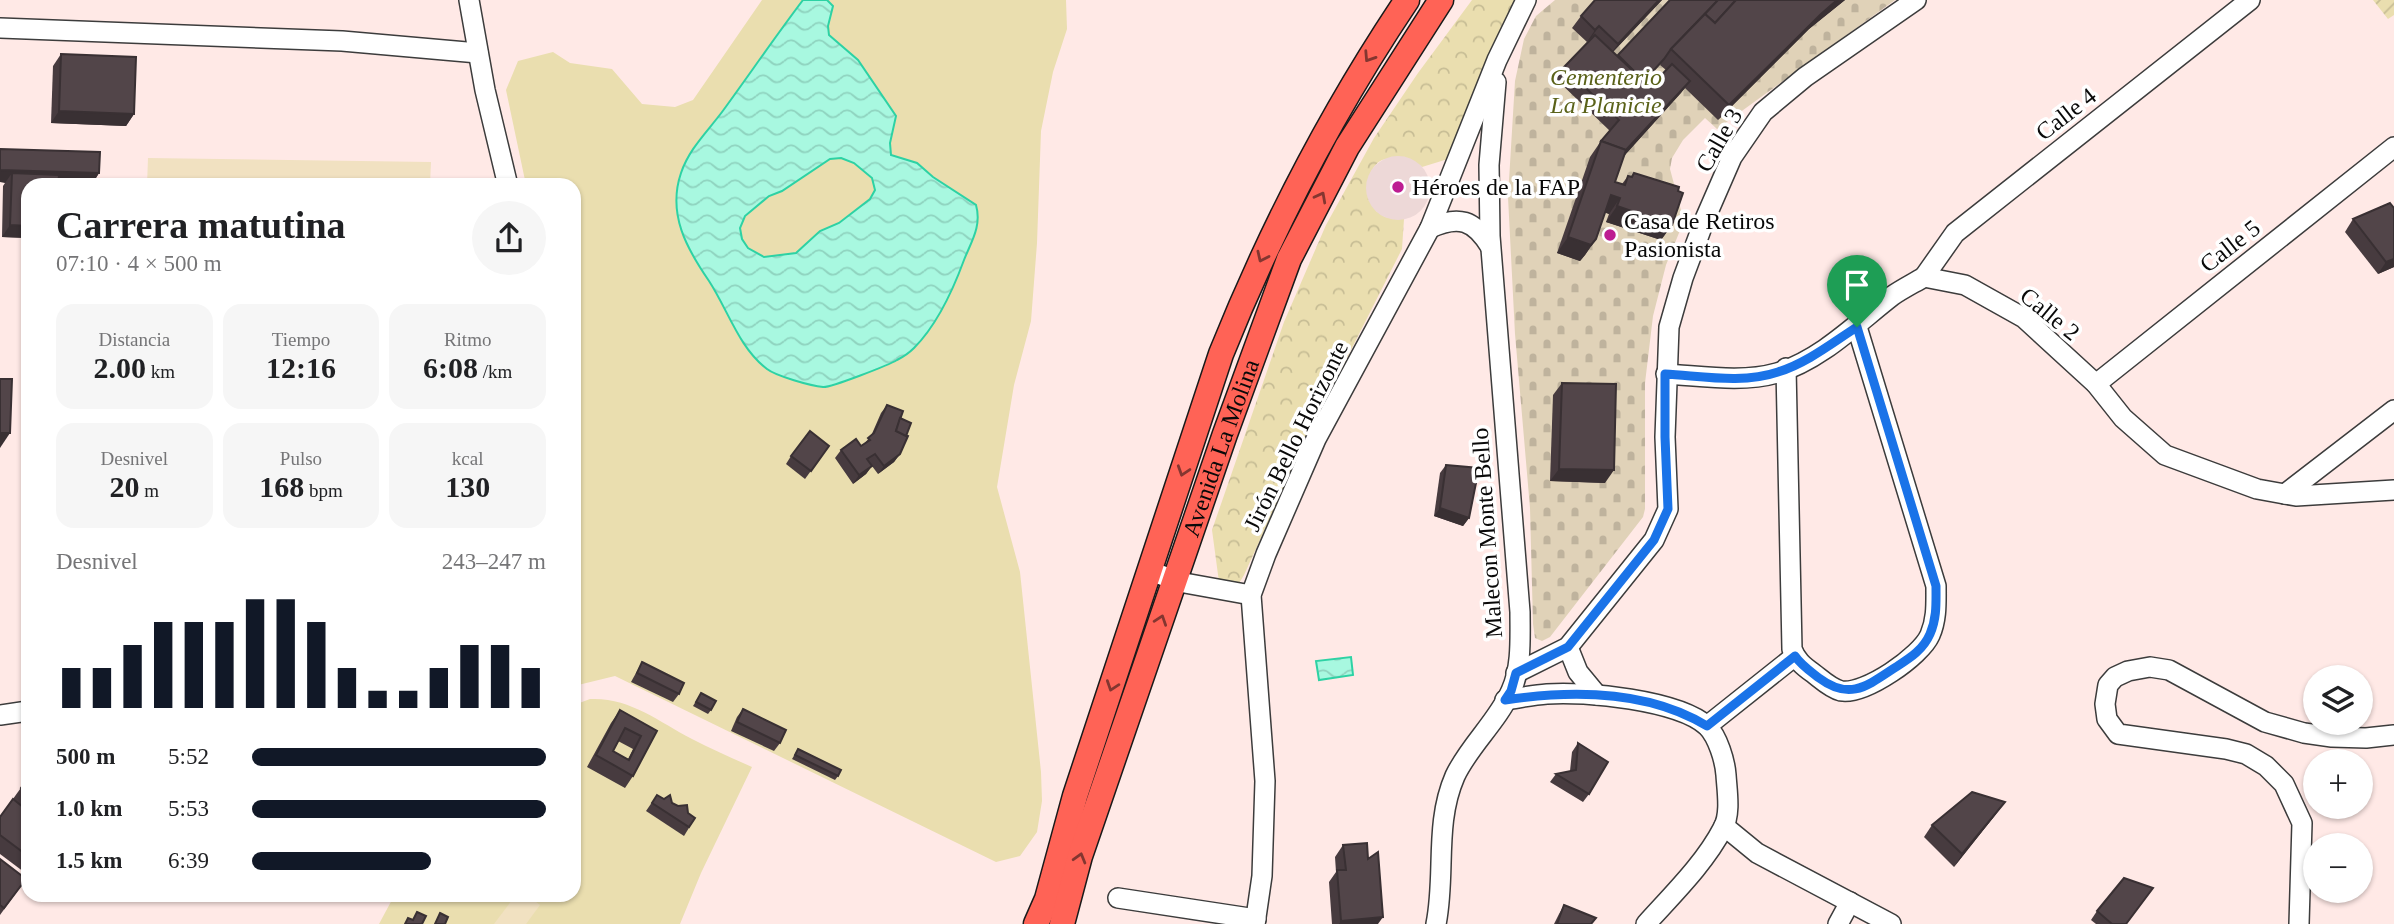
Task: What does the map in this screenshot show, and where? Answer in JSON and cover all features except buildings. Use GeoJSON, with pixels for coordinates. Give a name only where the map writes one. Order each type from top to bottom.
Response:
{"type":"FeatureCollection","features":[{"type":"Feature","properties":{"kind":"main road","name":"Avenida La Molina"},"geometry":{"type":"LineString","coordinates":[[1036,924],[1047,899],[1075,796],[1221,354],[1248,286],[1303,171],[1365,62],[1407,0]]}},
{"type":"Feature","properties":{"kind":"main road","name":"Avenida La Molina"},"geometry":{"type":"LineString","coordinates":[[1062,924],[1080,856],[1225,434],[1289,259],[1347,147],[1441,0]]}},
{"type":"Feature","properties":{"kind":"street"},"geometry":{"type":"LineString","coordinates":[[469,0],[485,90],[506,178]]}},
{"type":"Feature","properties":{"kind":"street","name":"Jirón Bello Horizonte"},"geometry":{"type":"LineString","coordinates":[[1255,922],[1262,876],[1265,781],[1251,595],[1316,439],[1430,228],[1497,60],[1526,0]]}},
{"type":"Feature","properties":{"kind":"street","name":"Calle 3"},"geometry":{"type":"LineString","coordinates":[[1568,647],[1654,540],[1668,509],[1665,374],[1669,327],[1683,278],[1732,158],[1763,111],[1805,77],[1916,0]]}},
{"type":"Feature","properties":{"kind":"street","name":"Calle 4"},"geometry":{"type":"LineString","coordinates":[[1924,277],[1955,233],[2250,0]]}},
{"type":"Feature","properties":{"kind":"street"},"geometry":{"type":"LineString","coordinates":[[0,28],[342,41],[478,53]]}},
{"type":"Feature","properties":{"kind":"street","name":"Malecon Monte Bello"},"geometry":{"type":"LineString","coordinates":[[1436,924],[1441,830],[1455,776],[1511,691],[1516,673],[1520,612],[1490,246],[1489,165],[1497,60]]}},
{"type":"Feature","properties":{"kind":"street","name":"Calle 5"},"geometry":{"type":"LineString","coordinates":[[2096,384],[2394,147]]}},
{"type":"Feature","properties":{"kind":"street"},"geometry":{"type":"LineString","coordinates":[[1430,228],[1447,220],[1465,221],[1481,231],[1490,246]]}},
{"type":"Feature","properties":{"kind":"street"},"geometry":{"type":"LineString","coordinates":[[1665,374],[1731,379],[1777,373],[1817,354],[1857,327],[1894,295],[1924,277]]}},
{"type":"Feature","properties":{"kind":"street","name":"Calle 2"},"geometry":{"type":"LineString","coordinates":[[1924,277],[1965,285],[2024,318],[2096,384],[2123,418],[2165,456],[2257,489],[2285,494],[2308,496],[2394,490]]}},
{"type":"Feature","properties":{"kind":"street"},"geometry":{"type":"LineString","coordinates":[[1786,369],[1791,633],[1795,656],[1829,686],[1840,691],[1853,691],[1870,685],[1921,650],[1930,634],[1936,614],[1936,586],[1857,327]]}},
{"type":"Feature","properties":{"kind":"street"},"geometry":{"type":"LineString","coordinates":[[2285,494],[2394,410]]}},
{"type":"Feature","properties":{"kind":"street"},"geometry":{"type":"LineString","coordinates":[[1151,571],[1175,581],[1251,595]]}},
{"type":"Feature","properties":{"kind":"street"},"geometry":{"type":"LineString","coordinates":[[1516,673],[1568,647],[1578,672],[1597,695]]}},
{"type":"Feature","properties":{"kind":"street"},"geometry":{"type":"LineString","coordinates":[[1707,726],[1795,656]]}},
{"type":"Feature","properties":{"kind":"street"},"geometry":{"type":"LineString","coordinates":[[2299,924],[2302,823],[2284,784],[2266,766],[2246,754],[2118,734],[2107,719],[2105,704],[2108,685],[2115,677],[2127,671],[2150,667],[2169,670],[2265,722],[2304,733],[2332,737],[2394,735]]}},
{"type":"Feature","properties":{"kind":"street"},"geometry":{"type":"LineString","coordinates":[[1505,700],[1548,694],[1597,695],[1674,709],[1707,726],[1715,736],[1725,770],[1728,797],[1724,826],[1693,871],[1646,924]]}},
{"type":"Feature","properties":{"kind":"street"},"geometry":{"type":"LineString","coordinates":[[0,715],[21,712]]}},
{"type":"Feature","properties":{"kind":"street"},"geometry":{"type":"LineString","coordinates":[[1724,826],[1757,853],[1891,924]]}},
{"type":"Feature","properties":{"kind":"street"},"geometry":{"type":"LineString","coordinates":[[1118,898],[1255,922]]}},
{"type":"Feature","properties":{"kind":"street"},"geometry":{"type":"LineString","coordinates":[[1838,924],[1850,902]]}},
{"type":"Feature","properties":{"kind":"green space"},"geometry":{"type":"Polygon","coordinates":[[[762,0],[1066,0],[1067,29],[1053,72],[1041,131],[1031,321],[1014,385],[997,487],[1020,572],[1041,772],[1042,801],[1037,832],[1020,856],[996,862],[615,676],[581,684],[581,178],[525,178],[506,90],[518,61],[553,52],[570,63],[612,69],[642,104],[675,107],[693,100],[762,0]]]}},
{"type":"Feature","properties":{"kind":"green space"},"geometry":{"type":"Polygon","coordinates":[[[1472,0],[1515,0],[1448,159],[1422,167],[1408,161],[1386,159],[1378,163],[1370,174],[1376,211],[1385,217],[1404,219],[1402,249],[1308,435],[1244,575],[1238,585],[1219,582],[1212,530],[1284,322],[1326,225],[1374,138],[1472,0]]]}},
{"type":"Feature","properties":{"kind":"green space","name":"Cementerio La Planicie"},"geometry":{"type":"Polygon","coordinates":[[[1555,0],[1895,0],[1717,129],[1705,118],[1683,140],[1672,158],[1670,169],[1682,214],[1681,228],[1666,265],[1653,316],[1645,383],[1643,517],[1550,637],[1542,641],[1535,638],[1533,624],[1530,508],[1515,334],[1508,197],[1515,81],[1524,39],[1536,16],[1555,0]]]}},
{"type":"Feature","properties":{"kind":"green space"},"geometry":{"type":"Polygon","coordinates":[[[2373,0],[2394,0],[2394,15],[2388,19],[2373,0]]]}},
{"type":"Feature","properties":{"kind":"green space"},"geometry":{"type":"Polygon","coordinates":[[[604,699],[630,706],[699,743],[752,767],[701,873],[680,924],[379,924],[391,902],[581,902],[581,702],[604,699]]]}},
{"type":"Feature","properties":{"kind":"shaded area"},"geometry":{"type":"Polygon","coordinates":[[[1398,156],[1416,162],[1424,170],[1430,188],[1424,206],[1416,214],[1398,220],[1380,214],[1372,206],[1366,188],[1372,170],[1380,162],[1398,156]]]}},
{"type":"Feature","properties":{"kind":"shaded area"},"geometry":{"type":"Polygon","coordinates":[[[148,158],[431,162],[430,178],[147,178],[148,158]]]}},
{"type":"Feature","properties":{"kind":"shaded area"},"geometry":{"type":"Polygon","coordinates":[[[510,902],[536,902],[540,905],[526,924],[494,924],[510,902]]]}},
{"type":"Feature","properties":{"kind":"water"},"geometry":{"type":"Polygon","coordinates":[[[803,0],[827,0],[833,6],[828,26],[829,35],[858,60],[896,116],[890,143],[891,155],[917,163],[933,177],[976,205],[978,220],[975,234],[944,307],[914,348],[892,363],[823,387],[771,372],[749,350],[687,244],[676,203],[681,173],[689,156],[803,0]],[[841,158],[830,159],[782,191],[769,196],[745,216],[740,228],[742,239],[748,248],[764,257],[796,253],[820,231],[839,223],[870,199],[875,190],[872,178],[854,163],[841,158]]]}},
{"type":"Feature","properties":{"kind":"water"},"geometry":{"type":"Polygon","coordinates":[[[1351,657],[1353,675],[1319,680],[1316,661],[1351,657]]]}},
{"type":"Feature","properties":{"kind":"place","name":"Héroes de la FAP"},"geometry":{"type":"Point","coordinates":[1398,187]}},
{"type":"Feature","properties":{"kind":"place","name":"Casa de Retiros Pasionista"},"geometry":{"type":"Point","coordinates":[1610,235]}},
{"type":"Feature","properties":{"kind":"route"},"geometry":{"type":"LineString","coordinates":[[1857,327],[1936,586],[1936,614],[1930,634],[1921,650],[1870,685],[1853,691],[1840,691],[1829,686],[1795,656],[1707,726],[1674,709],[1619,698],[1548,694],[1505,700],[1511,691],[1516,673],[1549,659],[1568,647],[1654,540],[1668,509],[1665,374],[1731,379],[1777,373],[1817,354],[1857,327]]}}]}
